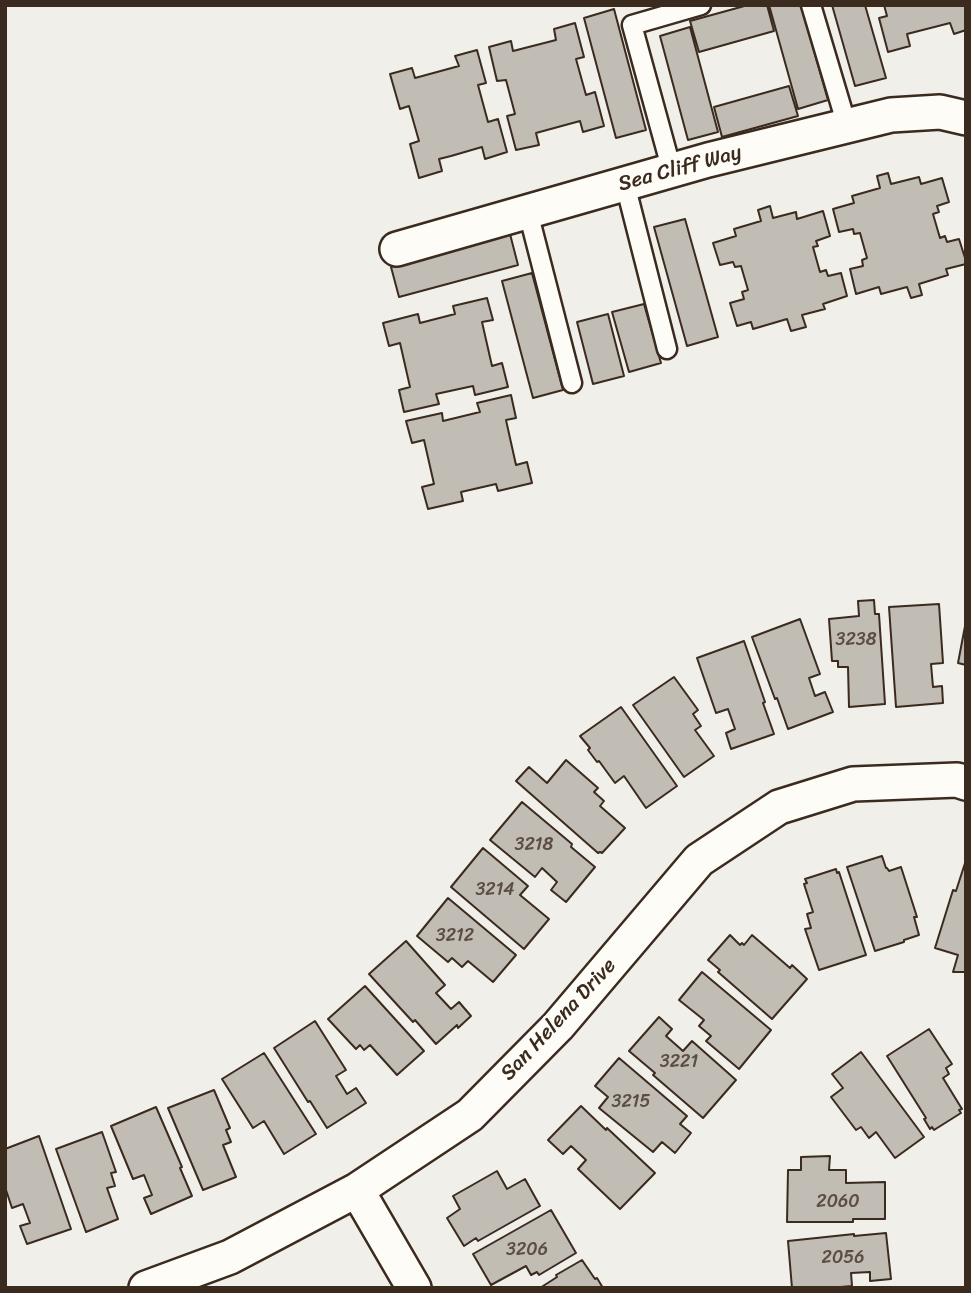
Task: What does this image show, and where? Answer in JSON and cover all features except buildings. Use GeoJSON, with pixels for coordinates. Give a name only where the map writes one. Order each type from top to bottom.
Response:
{"type":"FeatureCollection","features":[{"type":"Feature","properties":{"kind":"street","name":"Sea Cliff Way"},"geometry":{"type":"LineString","coordinates":[[397,249],[671,171],[847,125],[891,115],[940,112],[966,118]]}},
{"type":"Feature","properties":{"kind":"street","name":"San Helena Drive"},"geometry":{"type":"LineString","coordinates":[[146,1288],[230,1257],[357,1190],[470,1115],[558,1026],[699,860],[779,807],[853,784],[957,780],[966,782]]}},
{"type":"Feature","properties":{"kind":"street"},"geometry":{"type":"LineString","coordinates":[[357,1190],[414,1288]]}},
{"type":"Feature","properties":{"kind":"lane"},"geometry":{"type":"LineString","coordinates":[[671,171],[632,25],[701,5]]}},
{"type":"Feature","properties":{"kind":"lane"},"geometry":{"type":"LineString","coordinates":[[811,5],[847,125]]}},
{"type":"Feature","properties":{"kind":"lane"},"geometry":{"type":"LineString","coordinates":[[625,184],[667,349]]}},
{"type":"Feature","properties":{"kind":"lane"},"geometry":{"type":"LineString","coordinates":[[528,212],[572,383]]}}]}
